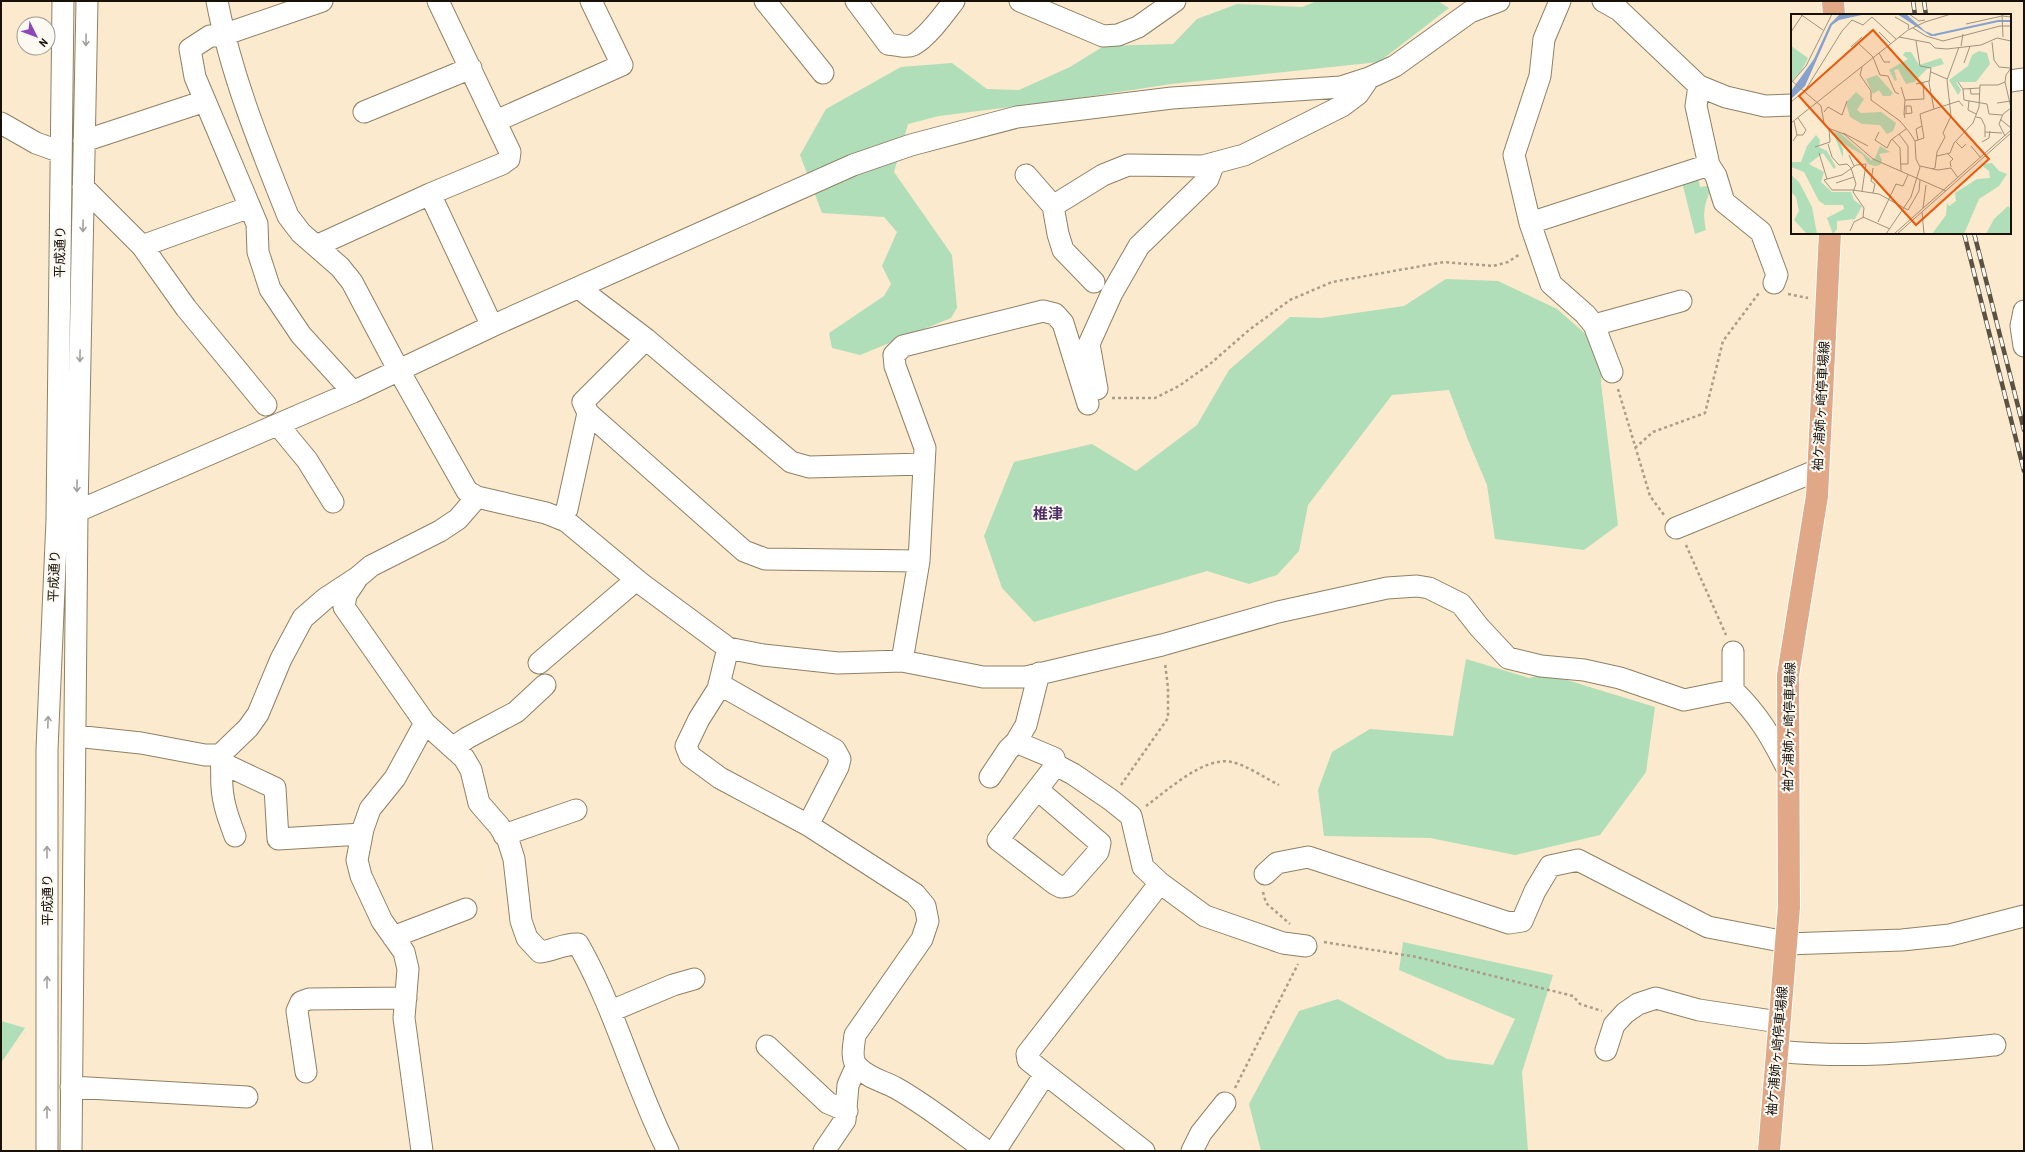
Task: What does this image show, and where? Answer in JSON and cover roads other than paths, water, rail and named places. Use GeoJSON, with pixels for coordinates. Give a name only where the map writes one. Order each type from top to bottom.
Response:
{"type":"FeatureCollection","features":[{"type":"Feature","properties":{"kind":"main road"},"geometry":{"type":"LineString","coordinates":[[1833,1],[1834,14]]}},
{"type":"Feature","properties":{"kind":"main road","name":"袖ケ浦姉ヶ崎停車場線"},"geometry":{"type":"LineString","coordinates":[[1769,1151],[1789,907],[1787,768],[1788,675],[1817,496],[1830,234]]}},
{"type":"Feature","properties":{"kind":"street","name":"平成通り"},"geometry":{"type":"LineString","coordinates":[[47,1151],[47,749],[57,520],[63,1]]}},
{"type":"Feature","properties":{"kind":"street","name":"平成通り"},"geometry":{"type":"LineString","coordinates":[[71,1151],[77,512],[87,1]]}},
{"type":"Feature","properties":{"kind":"street"},"geometry":{"type":"LineString","coordinates":[[217,1],[223,35],[237,81],[288,216],[301,233],[340,267],[352,282],[398,369],[467,491],[477,498],[546,513],[561,519],[636,580],[728,648],[763,655],[838,663],[902,661],[983,677],[1026,676],[1162,645],[1278,612],[1387,588],[1417,586],[1430,588],[1461,604],[1479,627],[1508,658],[1541,666],[1584,670],[1620,678],[1684,700],[1733,690]]}},
{"type":"Feature","properties":{"kind":"street"},"geometry":{"type":"LineString","coordinates":[[322,1],[223,35],[210,36],[190,49],[195,77],[257,224],[258,252],[270,290],[301,335],[353,392]]}},
{"type":"Feature","properties":{"kind":"street"},"geometry":{"type":"LineString","coordinates":[[316,246],[430,194],[481,174],[509,159],[510,152],[472,68],[438,1]]}},
{"type":"Feature","properties":{"kind":"street"},"geometry":{"type":"LineString","coordinates":[[496,121],[622,65],[591,1]]}},
{"type":"Feature","properties":{"kind":"street"},"geometry":{"type":"LineString","coordinates":[[765,1],[823,73]]}},
{"type":"Feature","properties":{"kind":"street"},"geometry":{"type":"LineString","coordinates":[[856,1],[888,44],[900,46],[913,45],[936,26],[954,1]]}},
{"type":"Feature","properties":{"kind":"street"},"geometry":{"type":"LineString","coordinates":[[1020,1],[1056,8],[1103,36],[1118,35],[1138,27],[1175,1]]}},
{"type":"Feature","properties":{"kind":"street"},"geometry":{"type":"LineString","coordinates":[[57,520],[353,392],[398,369],[492,326],[580,289],[853,165],[918,142],[1017,117],[1172,98],[1341,87],[1369,78],[1394,66],[1470,12],[1499,1]]}},
{"type":"Feature","properties":{"kind":"street"},"geometry":{"type":"LineString","coordinates":[[1560,1],[1544,39],[1540,76],[1514,155],[1530,223],[1551,284],[1585,314],[1594,325],[1612,372]]}},
{"type":"Feature","properties":{"kind":"street"},"geometry":{"type":"LineString","coordinates":[[1603,1],[1619,10],[1699,86],[1726,97],[1765,106],[1791,105]]}},
{"type":"Feature","properties":{"kind":"street"},"geometry":{"type":"LineString","coordinates":[[364,112],[472,68]]}},
{"type":"Feature","properties":{"kind":"street"},"geometry":{"type":"LineString","coordinates":[[1053,206],[1102,175],[1128,165],[1203,166],[1244,154],[1342,106],[1358,94],[1369,78]]}},
{"type":"Feature","properties":{"kind":"street"},"geometry":{"type":"LineString","coordinates":[[2011,81],[2024,79]]}},
{"type":"Feature","properties":{"kind":"street"},"geometry":{"type":"LineString","coordinates":[[1699,86],[1696,106],[1709,165],[1716,176],[1724,202],[1761,232],[1777,274],[1774,283]]}},
{"type":"Feature","properties":{"kind":"street"},"geometry":{"type":"LineString","coordinates":[[84,141],[205,100]]}},
{"type":"Feature","properties":{"kind":"street"},"geometry":{"type":"LineString","coordinates":[[1,123],[36,142],[61,152]]}},
{"type":"Feature","properties":{"kind":"street"},"geometry":{"type":"LineString","coordinates":[[902,661],[919,561],[925,448],[895,366],[894,355],[903,346],[1043,311],[1055,314],[1063,323],[1093,396],[1089,344],[1112,293],[1139,246],[1208,179],[1214,163]]}},
{"type":"Feature","properties":{"kind":"street"},"geometry":{"type":"LineString","coordinates":[[1530,223],[1709,165]]}},
{"type":"Feature","properties":{"kind":"street"},"geometry":{"type":"LineString","coordinates":[[1026,175],[1053,206],[1058,234],[1064,250],[1094,282]]}},
{"type":"Feature","properties":{"kind":"street"},"geometry":{"type":"LineString","coordinates":[[83,187],[142,246],[186,308],[266,405]]}},
{"type":"Feature","properties":{"kind":"street"},"geometry":{"type":"LineString","coordinates":[[430,194],[492,326]]}},
{"type":"Feature","properties":{"kind":"street"},"geometry":{"type":"LineString","coordinates":[[142,246],[250,207]]}},
{"type":"Feature","properties":{"kind":"street"},"geometry":{"type":"LineString","coordinates":[[580,289],[646,339],[791,462],[809,467],[924,464]]}},
{"type":"Feature","properties":{"kind":"street"},"geometry":{"type":"LineString","coordinates":[[1594,325],[1681,301]]}},
{"type":"Feature","properties":{"kind":"street"},"geometry":{"type":"LineString","coordinates":[[2024,311],[2021,326],[2024,346]]}},
{"type":"Feature","properties":{"kind":"street"},"geometry":{"type":"LineString","coordinates":[[646,339],[583,402],[588,413],[744,551],[764,559],[919,561]]}},
{"type":"Feature","properties":{"kind":"street"},"geometry":{"type":"LineString","coordinates":[[561,519],[568,509],[588,413]]}},
{"type":"Feature","properties":{"kind":"street"},"geometry":{"type":"LineString","coordinates":[[278,424],[307,460],[333,502]]}},
{"type":"Feature","properties":{"kind":"street"},"geometry":{"type":"LineString","coordinates":[[1676,528],[1818,470]]}},
{"type":"Feature","properties":{"kind":"street"},"geometry":{"type":"LineString","coordinates":[[235,836],[226,812],[222,788],[221,759],[258,714],[281,658],[303,618],[326,598],[358,577],[371,566],[440,531],[458,519],[477,498]]}},
{"type":"Feature","properties":{"kind":"street"},"geometry":{"type":"LineString","coordinates":[[358,577],[346,595],[344,607],[425,722],[454,747],[464,758],[471,770],[479,803],[504,834],[514,859],[517,894],[527,938],[540,952],[548,952],[569,944],[578,944],[595,974],[611,1010],[656,1128],[668,1151]]}},
{"type":"Feature","properties":{"kind":"street"},"geometry":{"type":"LineString","coordinates":[[539,663],[636,580]]}},
{"type":"Feature","properties":{"kind":"street"},"geometry":{"type":"LineString","coordinates":[[728,648],[719,684],[686,746],[690,756],[720,778],[808,826],[915,894],[925,906],[928,921],[922,939],[855,1035],[853,1052],[856,1066],[848,1085],[847,1111],[845,1120],[824,1151]]}},
{"type":"Feature","properties":{"kind":"street"},"geometry":{"type":"LineString","coordinates":[[1734,652],[1733,690],[1749,705],[1762,722],[1787,768]]}},
{"type":"Feature","properties":{"kind":"street"},"geometry":{"type":"LineString","coordinates":[[990,777],[1008,750],[1016,742],[1026,725],[1039,673]]}},
{"type":"Feature","properties":{"kind":"street"},"geometry":{"type":"LineString","coordinates":[[719,684],[835,750],[840,759],[838,767],[808,826]]}},
{"type":"Feature","properties":{"kind":"street"},"geometry":{"type":"LineString","coordinates":[[454,747],[467,738],[516,712],[545,685]]}},
{"type":"Feature","properties":{"kind":"street"},"geometry":{"type":"LineString","coordinates":[[422,1151],[404,1018],[408,970],[404,952],[382,921],[361,876],[357,860],[362,834],[370,809],[395,778],[425,722]]}},
{"type":"Feature","properties":{"kind":"street"},"geometry":{"type":"LineString","coordinates":[[75,736],[142,743],[221,759],[275,788],[278,839],[362,834]]}},
{"type":"Feature","properties":{"kind":"street"},"geometry":{"type":"LineString","coordinates":[[1016,742],[1054,758],[1056,765],[1073,774],[1111,800],[1131,816],[1143,867],[1160,883],[1205,916],[1283,943],[1307,944]]}},
{"type":"Feature","properties":{"kind":"street"},"geometry":{"type":"LineString","coordinates":[[1038,790],[1100,843],[1098,852],[1068,886],[1061,887],[1055,884],[998,840],[1056,765]]}},
{"type":"Feature","properties":{"kind":"street"},"geometry":{"type":"LineString","coordinates":[[504,834],[576,810]]}},
{"type":"Feature","properties":{"kind":"street"},"geometry":{"type":"LineString","coordinates":[[1265,874],[1276,862],[1308,857],[1509,923],[1522,921],[1535,891],[1550,866],[1578,860],[1708,927],[1786,943],[1902,940],[1950,935],[2024,916]]}},
{"type":"Feature","properties":{"kind":"street"},"geometry":{"type":"LineString","coordinates":[[1144,1151],[1028,1060],[1027,1054],[1031,1046],[1160,883]]}},
{"type":"Feature","properties":{"kind":"street"},"geometry":{"type":"LineString","coordinates":[[393,937],[466,909]]}},
{"type":"Feature","properties":{"kind":"street"},"geometry":{"type":"LineString","coordinates":[[611,1010],[673,985],[694,979]]}},
{"type":"Feature","properties":{"kind":"street"},"geometry":{"type":"LineString","coordinates":[[306,1072],[297,1011],[301,1002],[309,999],[406,998]]}},
{"type":"Feature","properties":{"kind":"street"},"geometry":{"type":"LineString","coordinates":[[1606,1050],[1614,1025],[1621,1017],[1638,1004],[1656,998],[1699,1010],[1779,1022]]}},
{"type":"Feature","properties":{"kind":"street"},"geometry":{"type":"LineString","coordinates":[[1777,1051],[1812,1055],[1855,1056],[1913,1053],[1995,1045]]}},
{"type":"Feature","properties":{"kind":"street"},"geometry":{"type":"LineString","coordinates":[[767,1046],[828,1103],[847,1111]]}},
{"type":"Feature","properties":{"kind":"street"},"geometry":{"type":"LineString","coordinates":[[856,1066],[871,1077],[895,1087],[923,1105],[986,1151]]}},
{"type":"Feature","properties":{"kind":"street"},"geometry":{"type":"LineString","coordinates":[[995,1151],[1045,1074]]}},
{"type":"Feature","properties":{"kind":"street"},"geometry":{"type":"LineString","coordinates":[[71,1087],[247,1097]]}},
{"type":"Feature","properties":{"kind":"street"},"geometry":{"type":"LineString","coordinates":[[1192,1151],[1201,1133],[1225,1103]]}},
{"type":"Feature","properties":{"kind":"railway"},"geometry":{"type":"LineString","coordinates":[[1913,1],[1915,14]]}},
{"type":"Feature","properties":{"kind":"railway"},"geometry":{"type":"LineString","coordinates":[[1924,1],[1926,14]]}},
{"type":"Feature","properties":{"kind":"railway"},"geometry":{"type":"LineString","coordinates":[[1964,234],[2024,471]]}},
{"type":"Feature","properties":{"kind":"railway"},"geometry":{"type":"LineString","coordinates":[[1974,234],[2024,430]]}},
{"type":"Feature","properties":{"kind":"district","name":"椎津"},"geometry":{"type":"Point","coordinates":[1048,514]}}]}
